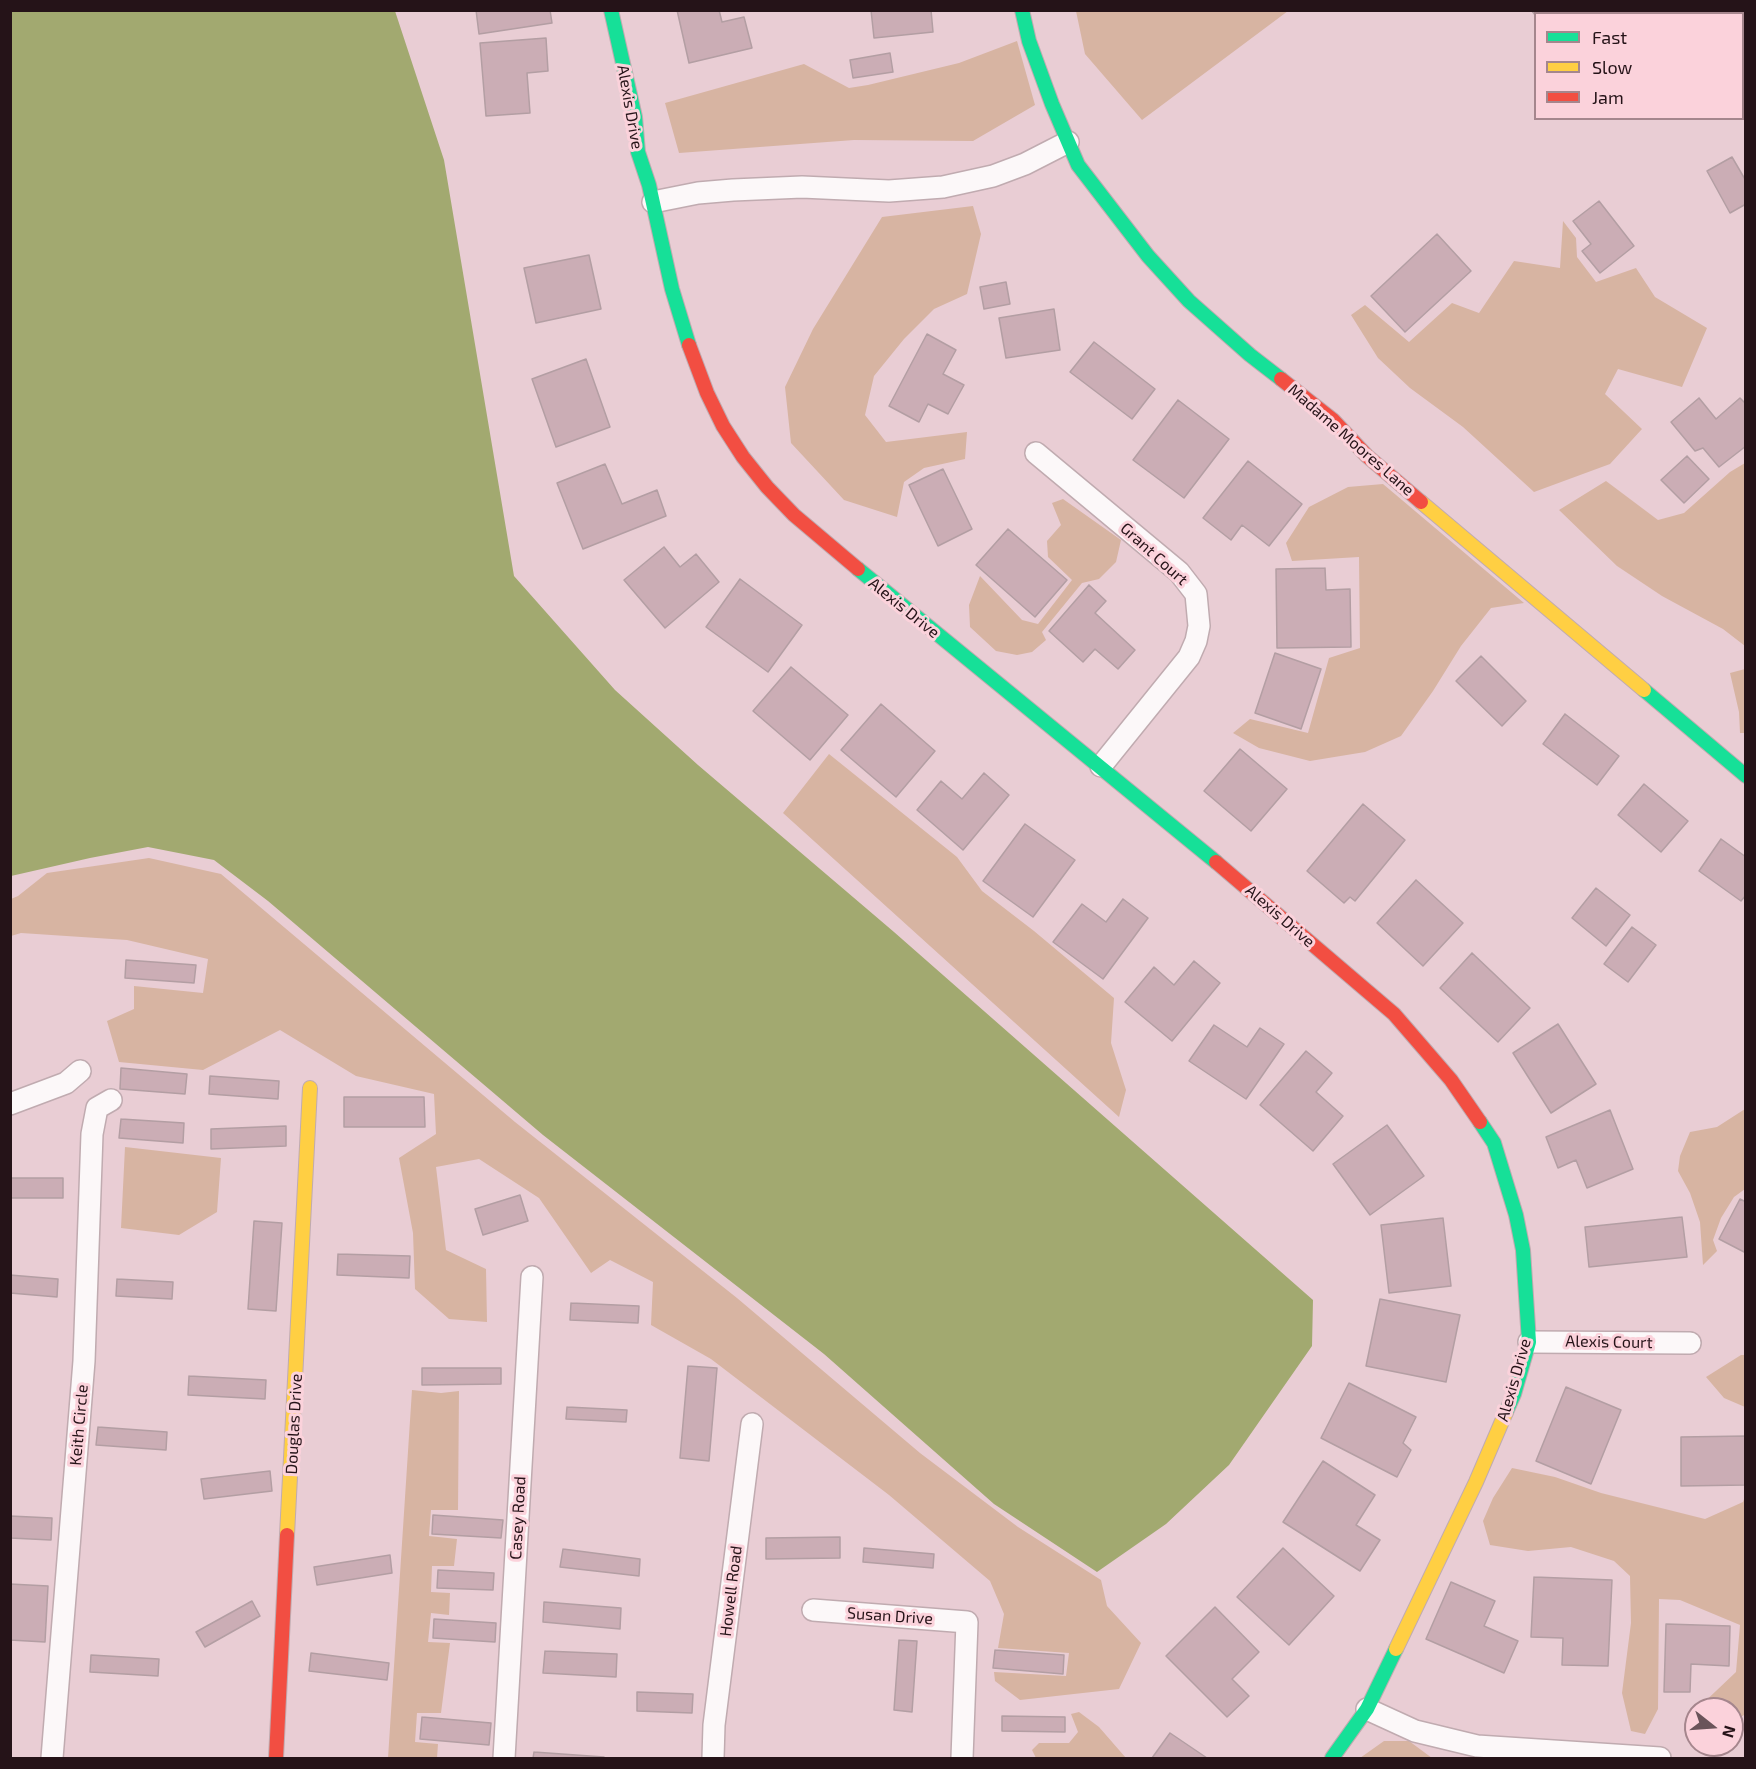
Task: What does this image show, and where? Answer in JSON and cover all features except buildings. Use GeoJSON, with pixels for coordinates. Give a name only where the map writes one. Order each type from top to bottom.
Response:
{"type":"FeatureCollection","features":[{"type":"Feature","properties":{"kind":"street","name":"Alexis Drive"},"geometry":{"type":"LineString","coordinates":[[611,10],[634,117],[638,152],[653,202],[672,289],[693,359],[707,393],[723,426],[743,458],[794,515],[880,588],[1225,869],[1394,1014],[1451,1080],[1494,1143],[1516,1215],[1523,1250],[1529,1342],[1502,1425],[1367,1709],[1332,1758]]}},
{"type":"Feature","properties":{"kind":"street","name":"Madame Moores Lane"},"geometry":{"type":"LineString","coordinates":[[1022,10],[1029,41],[1078,165],[1148,256],[1189,301],[1250,355],[1333,420],[1367,456],[1746,776]]}},
{"type":"Feature","properties":{"kind":"street"},"geometry":{"type":"LineString","coordinates":[[653,202],[698,193],[733,190],[801,188],[889,191],[943,187],[993,176],[1025,164],[1068,142]]}},
{"type":"Feature","properties":{"kind":"street","name":"Grant Court"},"geometry":{"type":"LineString","coordinates":[[1035,453],[1179,572],[1196,594],[1199,626],[1189,657],[1101,766]]}},
{"type":"Feature","properties":{"kind":"street"},"geometry":{"type":"LineString","coordinates":[[10,1104],[66,1083],[80,1071]]}},
{"type":"Feature","properties":{"kind":"street","name":"Douglas Drive"},"geometry":{"type":"LineString","coordinates":[[276,1758],[310,1089]]}},
{"type":"Feature","properties":{"kind":"street","name":"Keith Circle"},"geometry":{"type":"LineString","coordinates":[[52,1758],[84,1360],[92,1134],[97,1108],[111,1100]]}},
{"type":"Feature","properties":{"kind":"street","name":"Casey Road"},"geometry":{"type":"LineString","coordinates":[[504,1758],[532,1276]]}},
{"type":"Feature","properties":{"kind":"street","name":"Alexis Court"},"geometry":{"type":"LineString","coordinates":[[1529,1342],[1690,1343]]}},
{"type":"Feature","properties":{"kind":"street","name":"Howell Road"},"geometry":{"type":"LineString","coordinates":[[713,1758],[714,1725],[752,1424]]}},
{"type":"Feature","properties":{"kind":"street","name":"Susan Drive"},"geometry":{"type":"LineString","coordinates":[[813,1610],[967,1622],[962,1758]]}},
{"type":"Feature","properties":{"kind":"street"},"geometry":{"type":"LineString","coordinates":[[1367,1709],[1415,1731],[1477,1746],[1660,1758]]}},
{"type":"Feature","properties":{"kind":"shaded area"},"geometry":{"type":"Polygon","coordinates":[[[1076,10],[1288,11],[1142,120],[1085,54],[1076,10]]]}},
{"type":"Feature","properties":{"kind":"shaded area"},"geometry":{"type":"Polygon","coordinates":[[[10,11],[395,11],[444,160],[514,576],[615,690],[698,765],[894,932],[1313,1300],[1312,1346],[1229,1465],[1166,1524],[1097,1572],[994,1504],[824,1354],[543,1135],[268,901],[214,860],[148,847],[11,876],[10,11]]]}},
{"type":"Feature","properties":{"kind":"shaded area"},"geometry":{"type":"Polygon","coordinates":[[[1017,41],[1035,105],[973,141],[854,140],[679,153],[665,103],[804,64],[849,88],[868,85],[959,63],[1017,41]]]}},
{"type":"Feature","properties":{"kind":"shaded area"},"geometry":{"type":"Polygon","coordinates":[[[973,206],[981,234],[967,294],[934,309],[904,339],[874,376],[865,415],[886,442],[967,432],[965,459],[924,468],[904,482],[897,517],[844,500],[791,443],[785,387],[813,329],[882,217],[973,206]]]}},
{"type":"Feature","properties":{"kind":"shaded area"},"geometry":{"type":"Polygon","coordinates":[[[1563,221],[1576,238],[1577,257],[1596,282],[1636,268],[1655,297],[1707,328],[1682,387],[1618,369],[1605,394],[1642,429],[1610,464],[1534,492],[1463,427],[1410,388],[1378,358],[1351,315],[1365,305],[1409,342],[1452,303],[1479,313],[1514,261],[1560,268],[1563,221]]]}},
{"type":"Feature","properties":{"kind":"shaded area"},"geometry":{"type":"Polygon","coordinates":[[[1745,463],[1745,646],[1723,629],[1662,596],[1617,566],[1559,510],[1606,481],[1658,520],[1684,513],[1730,472],[1745,463]]]}},
{"type":"Feature","properties":{"kind":"shaded area"},"geometry":{"type":"Polygon","coordinates":[[[1383,484],[1524,603],[1491,608],[1461,646],[1401,736],[1365,752],[1310,761],[1259,748],[1233,733],[1250,719],[1308,733],[1329,658],[1360,648],[1359,557],[1292,561],[1286,543],[1309,507],[1348,487],[1383,484]]]}},
{"type":"Feature","properties":{"kind":"shaded area"},"geometry":{"type":"Polygon","coordinates":[[[1063,499],[1121,540],[1116,562],[1099,579],[1082,583],[1042,632],[1046,640],[1032,652],[1017,655],[996,651],[970,627],[969,605],[980,576],[1022,620],[1038,624],[1072,580],[1048,557],[1047,541],[1061,525],[1052,503],[1063,499]]]}},
{"type":"Feature","properties":{"kind":"shaded area"},"geometry":{"type":"Polygon","coordinates":[[[1745,669],[1746,733],[1740,733],[1739,712],[1730,673],[1745,669]]]}},
{"type":"Feature","properties":{"kind":"shaded area"},"geometry":{"type":"Polygon","coordinates":[[[829,754],[957,857],[982,891],[1114,998],[1111,1043],[1126,1090],[1119,1117],[783,813],[829,754]]]}},
{"type":"Feature","properties":{"kind":"shaded area"},"geometry":{"type":"Polygon","coordinates":[[[149,858],[221,874],[515,1122],[737,1298],[920,1453],[1018,1527],[1101,1580],[1107,1606],[1141,1643],[1119,1689],[1020,1700],[995,1681],[994,1672],[1066,1676],[1069,1653],[998,1648],[1004,1614],[990,1581],[889,1495],[711,1359],[651,1325],[653,1282],[610,1260],[591,1273],[539,1198],[479,1159],[436,1167],[446,1250],[486,1269],[487,1322],[449,1319],[415,1289],[413,1233],[399,1158],[436,1134],[434,1094],[356,1076],[280,1030],[203,1070],[119,1062],[107,1021],[134,1009],[134,986],[203,993],[208,959],[127,940],[21,933],[11,936],[11,899],[47,873],[149,858]]]}},
{"type":"Feature","properties":{"kind":"shaded area"},"geometry":{"type":"Polygon","coordinates":[[[1745,1109],[1745,1189],[1734,1197],[1721,1218],[1713,1240],[1717,1251],[1703,1265],[1700,1222],[1690,1193],[1678,1171],[1680,1156],[1690,1132],[1717,1127],[1745,1109]]]}},
{"type":"Feature","properties":{"kind":"shaded area"},"geometry":{"type":"Polygon","coordinates":[[[125,1147],[221,1158],[217,1212],[179,1235],[121,1228],[125,1147]]]}},
{"type":"Feature","properties":{"kind":"shaded area"},"geometry":{"type":"Polygon","coordinates":[[[1741,1355],[1745,1355],[1745,1407],[1724,1398],[1706,1377],[1741,1355]]]}},
{"type":"Feature","properties":{"kind":"shaded area"},"geometry":{"type":"Polygon","coordinates":[[[412,1390],[441,1393],[459,1391],[458,1510],[431,1510],[429,1536],[457,1539],[454,1566],[432,1566],[431,1592],[450,1593],[449,1615],[431,1613],[428,1642],[450,1643],[441,1713],[417,1713],[415,1742],[438,1744],[437,1758],[388,1758],[412,1390]]]}},
{"type":"Feature","properties":{"kind":"shaded area"},"geometry":{"type":"Polygon","coordinates":[[[1512,1468],[1555,1477],[1601,1493],[1705,1519],[1743,1502],[1745,1496],[1745,1714],[1744,1697],[1710,1697],[1736,1672],[1740,1625],[1680,1600],[1659,1599],[1658,1709],[1645,1734],[1631,1731],[1622,1693],[1631,1623],[1630,1576],[1614,1561],[1571,1547],[1528,1551],[1490,1545],[1483,1521],[1493,1498],[1512,1468]]]}},
{"type":"Feature","properties":{"kind":"shaded area"},"geometry":{"type":"Polygon","coordinates":[[[1079,1712],[1099,1727],[1126,1758],[1036,1758],[1032,1750],[1039,1743],[1069,1743],[1078,1732],[1071,1714],[1079,1712]]]}},
{"type":"Feature","properties":{"kind":"shaded area"},"geometry":{"type":"Polygon","coordinates":[[[1384,1741],[1409,1741],[1432,1758],[1360,1758],[1384,1741]]]}},
{"type":"Feature","properties":{"kind":"traffic: fast"},"geometry":{"type":"LineString","coordinates":[[611,10],[635,117],[638,152],[649,185],[672,289],[689,345]]}},
{"type":"Feature","properties":{"kind":"traffic: fast"},"geometry":{"type":"LineString","coordinates":[[1022,10],[1029,41],[1078,165],[1148,256],[1189,301],[1281,379]]}},
{"type":"Feature","properties":{"kind":"traffic: fast"},"geometry":{"type":"LineString","coordinates":[[858,569],[1216,862]]}},
{"type":"Feature","properties":{"kind":"traffic: fast"},"geometry":{"type":"LineString","coordinates":[[1644,690],[1746,776]]}},
{"type":"Feature","properties":{"kind":"traffic: fast"},"geometry":{"type":"LineString","coordinates":[[1480,1122],[1494,1143],[1516,1215],[1523,1250],[1529,1342],[1514,1394],[1506,1412]]}},
{"type":"Feature","properties":{"kind":"traffic: fast"},"geometry":{"type":"LineString","coordinates":[[1332,1758],[1367,1709],[1396,1649]]}},
{"type":"Feature","properties":{"kind":"traffic: slow"},"geometry":{"type":"LineString","coordinates":[[1421,502],[1644,690]]}},
{"type":"Feature","properties":{"kind":"traffic: slow"},"geometry":{"type":"LineString","coordinates":[[287,1535],[310,1088]]}},
{"type":"Feature","properties":{"kind":"traffic: slow"},"geometry":{"type":"LineString","coordinates":[[1396,1649],[1476,1482],[1506,1412]]}},
{"type":"Feature","properties":{"kind":"traffic: jam"},"geometry":{"type":"LineString","coordinates":[[689,345],[707,393],[723,426],[743,457],[794,515],[858,569]]}},
{"type":"Feature","properties":{"kind":"traffic: jam"},"geometry":{"type":"LineString","coordinates":[[1281,379],[1333,420],[1367,456],[1421,502]]}},
{"type":"Feature","properties":{"kind":"traffic: jam"},"geometry":{"type":"LineString","coordinates":[[1216,862],[1394,1014],[1451,1080],[1480,1122]]}},
{"type":"Feature","properties":{"kind":"traffic: jam"},"geometry":{"type":"LineString","coordinates":[[276,1758],[287,1535]]}}]}
